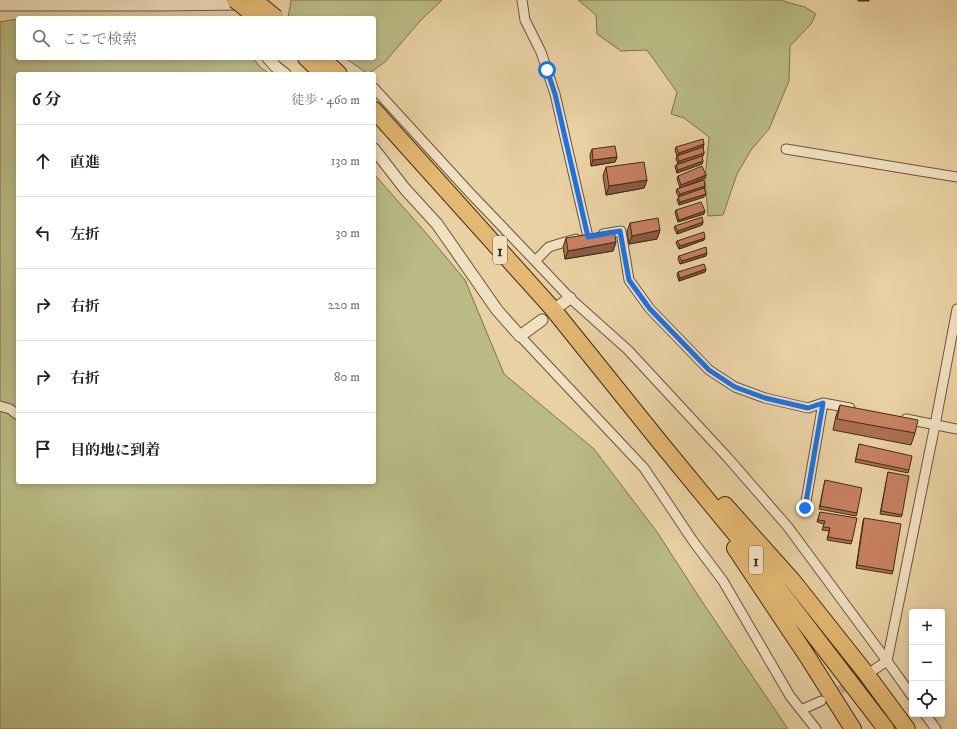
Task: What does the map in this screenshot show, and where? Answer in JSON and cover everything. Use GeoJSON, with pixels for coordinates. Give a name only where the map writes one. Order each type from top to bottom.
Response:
{"type":"FeatureCollection","features":[{"type":"Feature","properties":{"kind":"highway"},"geometry":{"type":"LineString","coordinates":[[235,0],[256,5],[273,16]]}},
{"type":"Feature","properties":{"kind":"highway"},"geometry":{"type":"LineString","coordinates":[[308,60],[321,72]]}},
{"type":"Feature","properties":{"kind":"highway"},"geometry":{"type":"LineString","coordinates":[[324,60],[337,72]]}},
{"type":"Feature","properties":{"kind":"highway","name":"1"},"geometry":{"type":"LineString","coordinates":[[376,112],[552,308],[751,553],[886,729]]}},
{"type":"Feature","properties":{"kind":"highway"},"geometry":{"type":"LineString","coordinates":[[376,128],[402,155],[542,312],[734,547],[874,729]]}},
{"type":"Feature","properties":{"kind":"highway"},"geometry":{"type":"LineString","coordinates":[[622,394],[674,447],[792,580],[865,672],[907,729]]}},
{"type":"Feature","properties":{"kind":"highway"},"geometry":{"type":"LineString","coordinates":[[734,547],[807,656],[853,729]]}},
{"type":"Feature","properties":{"kind":"street"},"geometry":{"type":"LineString","coordinates":[[522,0],[525,20],[541,52],[555,94],[588,237]]}},
{"type":"Feature","properties":{"kind":"street"},"geometry":{"type":"LineString","coordinates":[[0,5],[160,3],[256,5],[254,16]]}},
{"type":"Feature","properties":{"kind":"street"},"geometry":{"type":"LineString","coordinates":[[270,60],[282,72]]}},
{"type":"Feature","properties":{"kind":"street"},"geometry":{"type":"LineString","coordinates":[[376,90],[471,194],[570,298],[628,350],[728,458],[788,528],[909,692]]}},
{"type":"Feature","properties":{"kind":"street"},"geometry":{"type":"LineString","coordinates":[[786,149],[957,177]]}},
{"type":"Feature","properties":{"kind":"street"},"geometry":{"type":"LineString","coordinates":[[376,152],[405,189],[437,224],[497,310],[644,468],[693,541],[723,581],[790,696],[816,729]]}},
{"type":"Feature","properties":{"kind":"street"},"geometry":{"type":"LineString","coordinates":[[535,261],[549,247],[565,242],[620,231],[629,280],[650,309],[709,370],[735,387],[765,398],[808,408],[823,403],[860,410]]}},
{"type":"Feature","properties":{"kind":"street"},"geometry":{"type":"LineString","coordinates":[[559,306],[570,298]]}},
{"type":"Feature","properties":{"kind":"street"},"geometry":{"type":"LineString","coordinates":[[875,669],[887,660],[957,309]]}},
{"type":"Feature","properties":{"kind":"street"},"geometry":{"type":"LineString","coordinates":[[520,336],[542,320]]}},
{"type":"Feature","properties":{"kind":"street"},"geometry":{"type":"LineString","coordinates":[[805,508],[823,403]]}},
{"type":"Feature","properties":{"kind":"street"},"geometry":{"type":"LineString","coordinates":[[0,406],[16,413]]}},
{"type":"Feature","properties":{"kind":"street"},"geometry":{"type":"LineString","coordinates":[[898,418],[957,429]]}},
{"type":"Feature","properties":{"kind":"street"},"geometry":{"type":"LineString","coordinates":[[801,710],[821,701]]}},
{"type":"Feature","properties":{"kind":"street"},"geometry":{"type":"LineString","coordinates":[[927,717],[936,729]]}},
{"type":"Feature","properties":{"kind":"green space"},"geometry":{"type":"Polygon","coordinates":[[[291,0],[442,0],[420,21],[385,62],[371,72],[365,72],[348,60],[376,60],[376,16],[288,16],[291,0]]]}},
{"type":"Feature","properties":{"kind":"green space"},"geometry":{"type":"Polygon","coordinates":[[[578,0],[783,0],[805,7],[816,14],[811,24],[790,46],[789,81],[769,129],[751,150],[737,174],[723,215],[708,216],[705,179],[709,137],[684,118],[671,114],[677,92],[647,50],[621,51],[597,34],[596,15],[578,0]]]}},
{"type":"Feature","properties":{"kind":"green space"},"geometry":{"type":"Polygon","coordinates":[[[16,19],[16,60],[255,60],[260,67],[267,72],[16,72],[16,484],[376,484],[376,176],[465,280],[504,374],[594,449],[657,532],[788,729],[0,729],[0,22],[16,19]]]}},
{"type":"Feature","properties":{"kind":"building"},"geometry":{"type":"Polygon","coordinates":[[[703,139],[704,144],[679,153],[676,147],[703,139]]]}},
{"type":"Feature","properties":{"kind":"building"},"geometry":{"type":"Polygon","coordinates":[[[615,146],[617,157],[593,160],[592,149],[615,146]]]}},
{"type":"Feature","properties":{"kind":"building"},"geometry":{"type":"Polygon","coordinates":[[[703,147],[704,153],[679,161],[677,156],[703,147]]]}},
{"type":"Feature","properties":{"kind":"building"},"geometry":{"type":"Polygon","coordinates":[[[702,156],[703,161],[678,170],[676,165],[702,156]]]}},
{"type":"Feature","properties":{"kind":"building"},"geometry":{"type":"Polygon","coordinates":[[[644,162],[647,180],[609,186],[606,167],[644,162]]]}},
{"type":"Feature","properties":{"kind":"building"},"geometry":{"type":"Polygon","coordinates":[[[702,166],[706,175],[681,185],[678,176],[702,166]]]}},
{"type":"Feature","properties":{"kind":"building"},"geometry":{"type":"Polygon","coordinates":[[[704,180],[705,186],[680,194],[677,189],[704,180]]]}},
{"type":"Feature","properties":{"kind":"building"},"geometry":{"type":"Polygon","coordinates":[[[704,188],[706,194],[680,202],[678,197],[704,188]]]}},
{"type":"Feature","properties":{"kind":"building"},"geometry":{"type":"Polygon","coordinates":[[[701,202],[705,211],[679,220],[676,210],[701,202]]]}},
{"type":"Feature","properties":{"kind":"building"},"geometry":{"type":"Polygon","coordinates":[[[702,217],[703,222],[678,231],[675,226],[702,217]]]}},
{"type":"Feature","properties":{"kind":"building"},"geometry":{"type":"Polygon","coordinates":[[[658,218],[660,230],[632,236],[630,223],[658,218]]]}},
{"type":"Feature","properties":{"kind":"building"},"geometry":{"type":"Polygon","coordinates":[[[614,230],[616,242],[568,251],[566,238],[614,230]]]}},
{"type":"Feature","properties":{"kind":"building"},"geometry":{"type":"Polygon","coordinates":[[[704,232],[705,238],[680,246],[677,241],[704,232]]]}},
{"type":"Feature","properties":{"kind":"building"},"geometry":{"type":"Polygon","coordinates":[[[706,247],[707,253],[682,261],[679,256],[706,247]]]}},
{"type":"Feature","properties":{"kind":"building"},"geometry":{"type":"Polygon","coordinates":[[[704,264],[706,269],[680,278],[678,272],[704,264]]]}},
{"type":"Feature","properties":{"kind":"building"},"geometry":{"type":"Polygon","coordinates":[[[840,405],[918,420],[915,433],[837,419],[840,405]]]}},
{"type":"Feature","properties":{"kind":"building"},"geometry":{"type":"Polygon","coordinates":[[[859,444],[912,456],[909,470],[856,459],[859,444]]]}},
{"type":"Feature","properties":{"kind":"building"},"geometry":{"type":"Polygon","coordinates":[[[888,472],[909,476],[902,515],[881,511],[888,472]]]}},
{"type":"Feature","properties":{"kind":"building"},"geometry":{"type":"Polygon","coordinates":[[[825,480],[862,488],[857,513],[820,506],[825,480]]]}},
{"type":"Feature","properties":{"kind":"building"},"geometry":{"type":"Polygon","coordinates":[[[820,512],[857,518],[852,541],[828,537],[830,528],[823,527],[825,521],[818,520],[820,512]]]}},
{"type":"Feature","properties":{"kind":"building"},"geometry":{"type":"Polygon","coordinates":[[[864,518],[901,524],[893,571],[857,565],[864,518]]]}},
{"type":"Feature","properties":{"kind":"tunnel"},"geometry":{"type":"LineString","coordinates":[[828,697],[869,673]]}},
{"type":"Feature","properties":{"kind":"route"},"geometry":{"type":"LineString","coordinates":[[547,70],[555,94],[588,237],[620,231],[629,280],[650,309],[709,370],[735,387],[765,398],[808,408],[823,403],[805,508]]}}]}
